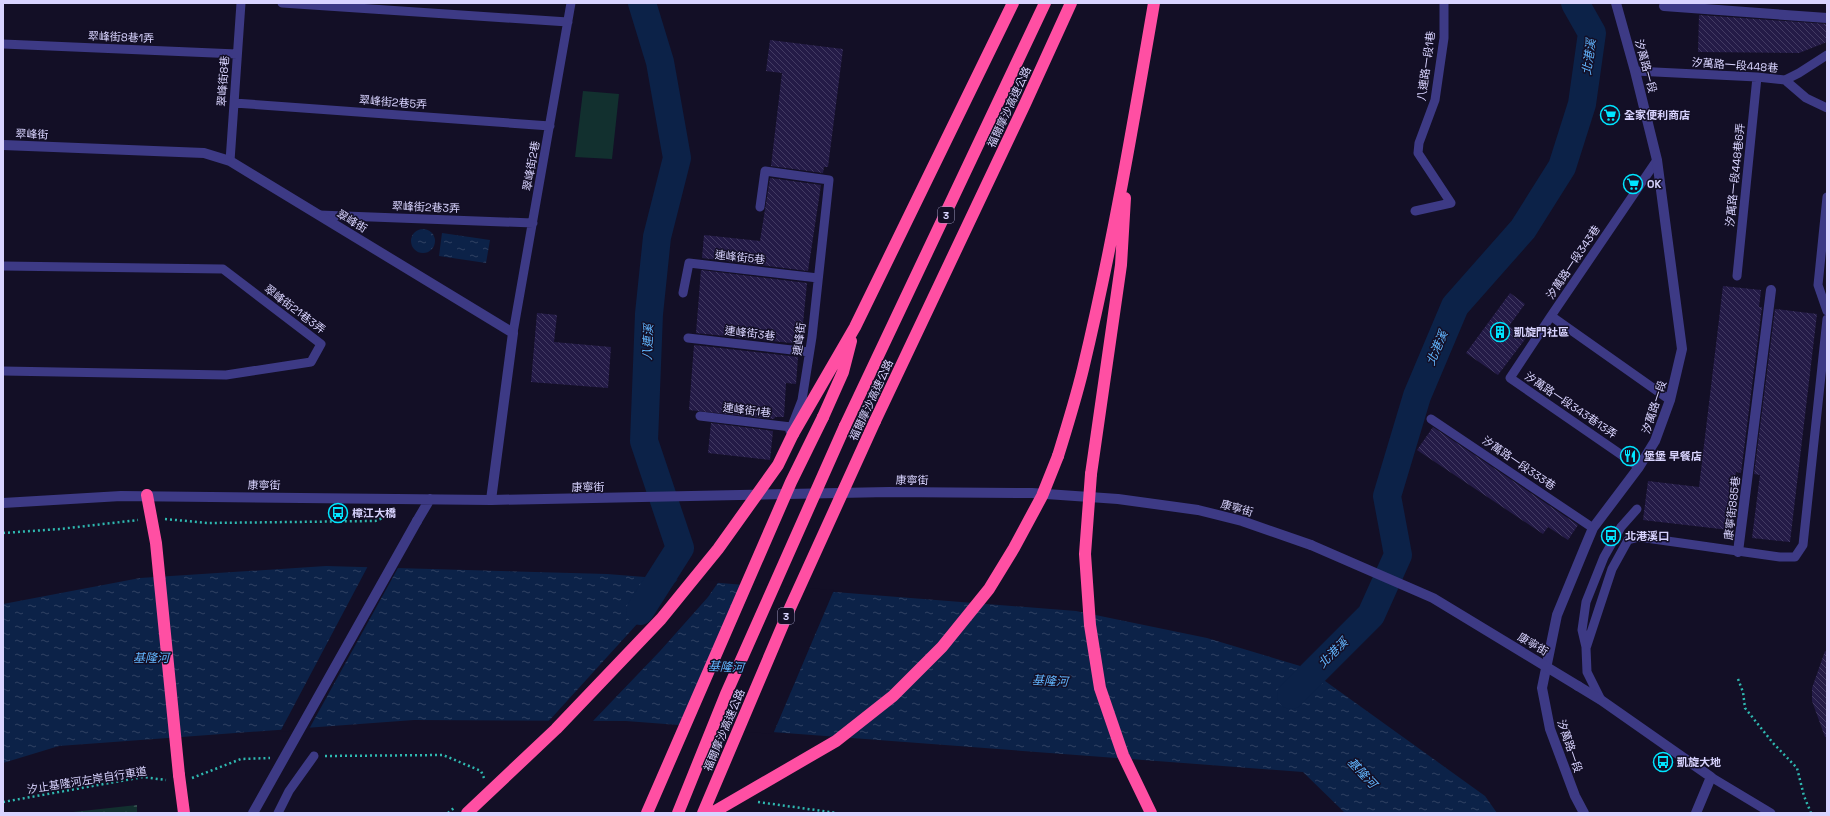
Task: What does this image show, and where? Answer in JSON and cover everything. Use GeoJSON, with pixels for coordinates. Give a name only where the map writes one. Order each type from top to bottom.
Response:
{"type":"FeatureCollection","features":[{"type":"Feature","properties":{"kind":"highway"},"geometry":{"type":"LineString","coordinates":[[463,809],[556,729],[661,619],[718,549],[778,465],[792,431],[855,327],[1013,3]]}},
{"type":"Feature","properties":{"kind":"highway","name":"福爾摩沙高速公路"},"geometry":{"type":"LineString","coordinates":[[678,813],[726,694],[845,426],[1045,3]]}},
{"type":"Feature","properties":{"kind":"highway","name":"福爾摩沙高速公路"},"geometry":{"type":"LineString","coordinates":[[703,813],[790,608],[875,421],[1025,104],[1071,3]]}},
{"type":"Feature","properties":{"kind":"highway"},"geometry":{"type":"LineString","coordinates":[[712,813],[836,741],[893,696],[942,647],[989,589],[1014,548],[1042,496],[1058,456],[1083,370],[1103,280],[1129,147],[1154,3]]}},
{"type":"Feature","properties":{"kind":"highway"},"geometry":{"type":"LineString","coordinates":[[1129,147],[1121,265],[1091,474],[1085,554],[1090,625],[1100,688],[1123,756],[1151,813]]}},
{"type":"Feature","properties":{"kind":"highway"},"geometry":{"type":"LineString","coordinates":[[647,813],[791,482],[843,372],[855,327]]}},
{"type":"Feature","properties":{"kind":"highway"},"geometry":{"type":"LineString","coordinates":[[147,495],[156,543],[184,813]]}},
{"type":"Feature","properties":{"kind":"street","name":"汐萬路一段"},"geometry":{"type":"LineString","coordinates":[[1584,813],[1575,796],[1550,729],[1542,688],[1557,615],[1593,528],[1639,467],[1655,441],[1670,400],[1682,348],[1657,160],[1636,71],[1616,3]]}},
{"type":"Feature","properties":{"kind":"street"},"geometry":{"type":"LineString","coordinates":[[1664,6],[1827,18]]}},
{"type":"Feature","properties":{"kind":"street","name":"翠峰街"},"geometry":{"type":"LineString","coordinates":[[3,145],[204,153],[230,161],[514,333]]}},
{"type":"Feature","properties":{"kind":"street","name":"康寧街885巷"},"geometry":{"type":"LineString","coordinates":[[1738,552],[1771,290]]}},
{"type":"Feature","properties":{"kind":"street"},"geometry":{"type":"LineString","coordinates":[[491,500],[514,333]]}},
{"type":"Feature","properties":{"kind":"street","name":"康寧街"},"geometry":{"type":"LineString","coordinates":[[3,503],[79,497],[147,495],[491,500],[889,492],[1032,493],[1118,499],[1198,510],[1242,520],[1311,545],[1433,598],[1601,700],[1712,777]]}},
{"type":"Feature","properties":{"kind":"street"},"geometry":{"type":"LineString","coordinates":[[253,813],[430,499]]}},
{"type":"Feature","properties":{"kind":"street"},"geometry":{"type":"LineString","coordinates":[[1696,813],[1712,777]]}},
{"type":"Feature","properties":{"kind":"lane","name":"翠峰街8巷"},"geometry":{"type":"LineString","coordinates":[[230,161],[241,3]]}},
{"type":"Feature","properties":{"kind":"lane"},"geometry":{"type":"LineString","coordinates":[[282,3],[568,22]]}},
{"type":"Feature","properties":{"kind":"lane","name":"翠峰街2巷"},"geometry":{"type":"LineString","coordinates":[[514,333],[571,3]]}},
{"type":"Feature","properties":{"kind":"lane","name":"八連路一段1巷"},"geometry":{"type":"LineString","coordinates":[[1415,211],[1451,202],[1418,153],[1419,143],[1435,100],[1444,38],[1444,3]]}},
{"type":"Feature","properties":{"kind":"lane","name":"翠峰街8巷1弄"},"geometry":{"type":"LineString","coordinates":[[3,44],[237,54]]}},
{"type":"Feature","properties":{"kind":"lane","name":"汐萬路一段448巷"},"geometry":{"type":"LineString","coordinates":[[1636,71],[1757,77],[1784,80],[1799,73],[1827,55]]}},
{"type":"Feature","properties":{"kind":"lane","name":"汐萬路一段448巷6弄"},"geometry":{"type":"LineString","coordinates":[[1737,276],[1757,77]]}},
{"type":"Feature","properties":{"kind":"lane"},"geometry":{"type":"LineString","coordinates":[[1784,80],[1806,98],[1827,108]]}},
{"type":"Feature","properties":{"kind":"lane","name":"翠峰街2巷5弄"},"geometry":{"type":"LineString","coordinates":[[234,103],[550,126]]}},
{"type":"Feature","properties":{"kind":"lane","name":"汐萬路一段343巷"},"geometry":{"type":"LineString","coordinates":[[1657,160],[1551,316],[1670,400]]}},
{"type":"Feature","properties":{"kind":"lane","name":"連峰街"},"geometry":{"type":"LineString","coordinates":[[760,207],[766,170],[829,180],[802,400],[792,431],[763,495]]}},
{"type":"Feature","properties":{"kind":"lane"},"geometry":{"type":"LineString","coordinates":[[1827,197],[1818,285],[1827,311]]}},
{"type":"Feature","properties":{"kind":"lane","name":"翠峰街2巷3弄"},"geometry":{"type":"LineString","coordinates":[[319,214],[533,223]]}},
{"type":"Feature","properties":{"kind":"lane","name":"連峰街5巷"},"geometry":{"type":"LineString","coordinates":[[683,293],[689,263],[818,278]]}},
{"type":"Feature","properties":{"kind":"lane","name":"翠峰街21巷3弄"},"geometry":{"type":"LineString","coordinates":[[3,266],[223,269],[321,344],[311,362],[226,376],[3,371]]}},
{"type":"Feature","properties":{"kind":"lane","name":"汐萬路一段343巷13弄"},"geometry":{"type":"LineString","coordinates":[[1551,316],[1510,378],[1639,467]]}},
{"type":"Feature","properties":{"kind":"lane","name":"康寧街885巷"},"geometry":{"type":"LineString","coordinates":[[1738,552],[1780,557],[1795,557],[1803,545],[1827,319]]}},
{"type":"Feature","properties":{"kind":"lane","name":"連峰街3巷"},"geometry":{"type":"LineString","coordinates":[[688,338],[809,352]]}},
{"type":"Feature","properties":{"kind":"lane","name":"連峰街1巷"},"geometry":{"type":"LineString","coordinates":[[700,416],[792,431]]}},
{"type":"Feature","properties":{"kind":"lane","name":"汐萬路一段333巷"},"geometry":{"type":"LineString","coordinates":[[1431,419],[1593,528]]}},
{"type":"Feature","properties":{"kind":"lane"},"geometry":{"type":"LineString","coordinates":[[1601,700],[1587,672],[1586,648],[1582,630],[1586,602],[1604,558],[1621,527],[1637,509]]}},
{"type":"Feature","properties":{"kind":"lane"},"geometry":{"type":"LineString","coordinates":[[1586,648],[1612,569],[1628,540],[1639,537],[1738,552]]}},
{"type":"Feature","properties":{"kind":"lane"},"geometry":{"type":"LineString","coordinates":[[278,813],[289,791],[314,756]]}},
{"type":"Feature","properties":{"kind":"lane"},"geometry":{"type":"LineString","coordinates":[[1712,777],[1771,813]]}},
{"type":"Feature","properties":{"kind":"path"},"geometry":{"type":"LineString","coordinates":[[3,533],[60,529],[120,521],[151,519],[208,523],[375,521],[402,510]]}},
{"type":"Feature","properties":{"kind":"path"},"geometry":{"type":"LineString","coordinates":[[1738,679],[1743,692],[1745,708],[1797,768],[1804,796],[1811,813]]}},
{"type":"Feature","properties":{"kind":"path"},"geometry":{"type":"LineString","coordinates":[[314,756],[443,756],[481,771],[484,776],[484,782]]}},
{"type":"Feature","properties":{"kind":"path"},"geometry":{"type":"LineString","coordinates":[[191,778],[241,759]]}},
{"type":"Feature","properties":{"kind":"path","name":"汐止基隆河左岸自行車道"},"geometry":{"type":"LineString","coordinates":[[3,802],[143,777],[170,780]]}},
{"type":"Feature","properties":{"kind":"path"},"geometry":{"type":"LineString","coordinates":[[448,813],[463,809]]}},
{"type":"Feature","properties":{"kind":"green space"},"geometry":{"type":"Polygon","coordinates":[[[583,91],[619,94],[612,159],[575,157],[583,91]]]}},
{"type":"Feature","properties":{"kind":"green space"},"geometry":{"type":"Polygon","coordinates":[[[137,805],[137,813],[64,813],[137,805]]]}},
{"type":"Feature","properties":{"kind":"water"},"geometry":{"type":"Polygon","coordinates":[[[418,229],[428,229],[435,236],[435,246],[428,253],[418,253],[411,246],[411,236],[418,229]]]}},
{"type":"Feature","properties":{"kind":"water"},"geometry":{"type":"Polygon","coordinates":[[[442,233],[490,240],[486,263],[439,256],[442,233]]]}},
{"type":"Feature","properties":{"kind":"water","name":"基隆河"},"geometry":{"type":"Polygon","coordinates":[[[326,566],[607,574],[1076,611],[1207,638],[1307,668],[1485,796],[1497,813],[1345,813],[1303,772],[626,721],[414,720],[59,746],[3,763],[3,604],[140,578],[326,566]]]}},
{"type":"Feature","properties":{"kind":"pier"},"geometry":{"type":"Polygon","coordinates":[[[368,566],[399,566],[309,729],[280,732],[368,566]]]}},
{"type":"Feature","properties":{"kind":"pier"},"geometry":{"type":"Polygon","coordinates":[[[679,578],[719,581],[708,597],[660,651],[591,723],[547,723],[679,578]]]}},
{"type":"Feature","properties":{"kind":"pier"},"geometry":{"type":"Polygon","coordinates":[[[753,584],[834,590],[773,734],[689,728],[753,584]]]}},
{"type":"Feature","properties":{"kind":"building"},"geometry":{"type":"Polygon","coordinates":[[[1699,15],[1827,24],[1827,42],[1799,53],[1698,52],[1699,15]]]}},
{"type":"Feature","properties":{"kind":"building"},"geometry":{"type":"Polygon","coordinates":[[[770,40],[843,49],[828,167],[824,167],[823,173],[771,166],[782,73],[766,71],[770,40]]]}},
{"type":"Feature","properties":{"kind":"building"},"geometry":{"type":"Polygon","coordinates":[[[770,178],[821,185],[808,271],[702,258],[704,235],[760,241],[770,178]]]}},
{"type":"Feature","properties":{"kind":"building"},"geometry":{"type":"Polygon","coordinates":[[[701,270],[807,283],[801,344],[696,333],[701,270]]]}},
{"type":"Feature","properties":{"kind":"building"},"geometry":{"type":"Polygon","coordinates":[[[1723,286],[1761,290],[1759,307],[1762,307],[1741,473],[1736,472],[1729,530],[1643,520],[1648,481],[1699,487],[1723,286]]]}},
{"type":"Feature","properties":{"kind":"building","name":"凱旋門社區"},"geometry":{"type":"Polygon","coordinates":[[[1510,293],[1525,304],[1509,326],[1526,338],[1498,375],[1466,353],[1510,293]]]}},
{"type":"Feature","properties":{"kind":"building"},"geometry":{"type":"Polygon","coordinates":[[[1775,309],[1817,314],[1790,542],[1752,538],[1760,475],[1754,474],[1775,309]]]}},
{"type":"Feature","properties":{"kind":"building"},"geometry":{"type":"Polygon","coordinates":[[[537,313],[557,315],[554,342],[611,347],[608,388],[531,382],[537,313]]]}},
{"type":"Feature","properties":{"kind":"building"},"geometry":{"type":"Polygon","coordinates":[[[694,345],[798,357],[796,384],[786,383],[784,417],[775,417],[774,419],[689,410],[694,345]]]}},
{"type":"Feature","properties":{"kind":"building"},"geometry":{"type":"Polygon","coordinates":[[[711,423],[773,431],[770,460],[708,453],[711,423]]]}},
{"type":"Feature","properties":{"kind":"building"},"geometry":{"type":"Polygon","coordinates":[[[1433,427],[1578,525],[1568,540],[1548,527],[1543,534],[1417,450],[1433,427]]]}},
{"type":"Feature","properties":{"kind":"building"},"geometry":{"type":"Polygon","coordinates":[[[1825,651],[1827,652],[1827,737],[1825,737],[1812,701],[1812,688],[1825,651]]]}},
{"type":"Feature","properties":{"kind":"waterway","name":"八連溪"},"geometry":{"type":"LineString","coordinates":[[640,611],[680,548],[644,441],[649,314],[657,237],[677,158],[660,62],[642,3]]}},
{"type":"Feature","properties":{"kind":"waterway","name":"北港溪"},"geometry":{"type":"LineString","coordinates":[[1291,695],[1371,615],[1398,555],[1387,496],[1417,396],[1455,306],[1523,229],[1562,167],[1582,104],[1592,33],[1575,3]]}},
{"type":"Feature","properties":{"kind":"place","name":"全家便利商店"},"geometry":{"type":"Point","coordinates":[1610,115]}},
{"type":"Feature","properties":{"kind":"place","name":"OK"},"geometry":{"type":"Point","coordinates":[1633,184]}},
{"type":"Feature","properties":{"kind":"place","name":"凱旋門社區"},"geometry":{"type":"Point","coordinates":[1500,332]}},
{"type":"Feature","properties":{"kind":"place","name":"堡堡 早餐店"},"geometry":{"type":"Point","coordinates":[1630,456]}},
{"type":"Feature","properties":{"kind":"place","name":"樟江大橋"},"geometry":{"type":"Point","coordinates":[338,513]}},
{"type":"Feature","properties":{"kind":"place","name":"北港溪口"},"geometry":{"type":"Point","coordinates":[1611,536]}},
{"type":"Feature","properties":{"kind":"place","name":"凱旋大地"},"geometry":{"type":"Point","coordinates":[1663,762]}}]}
